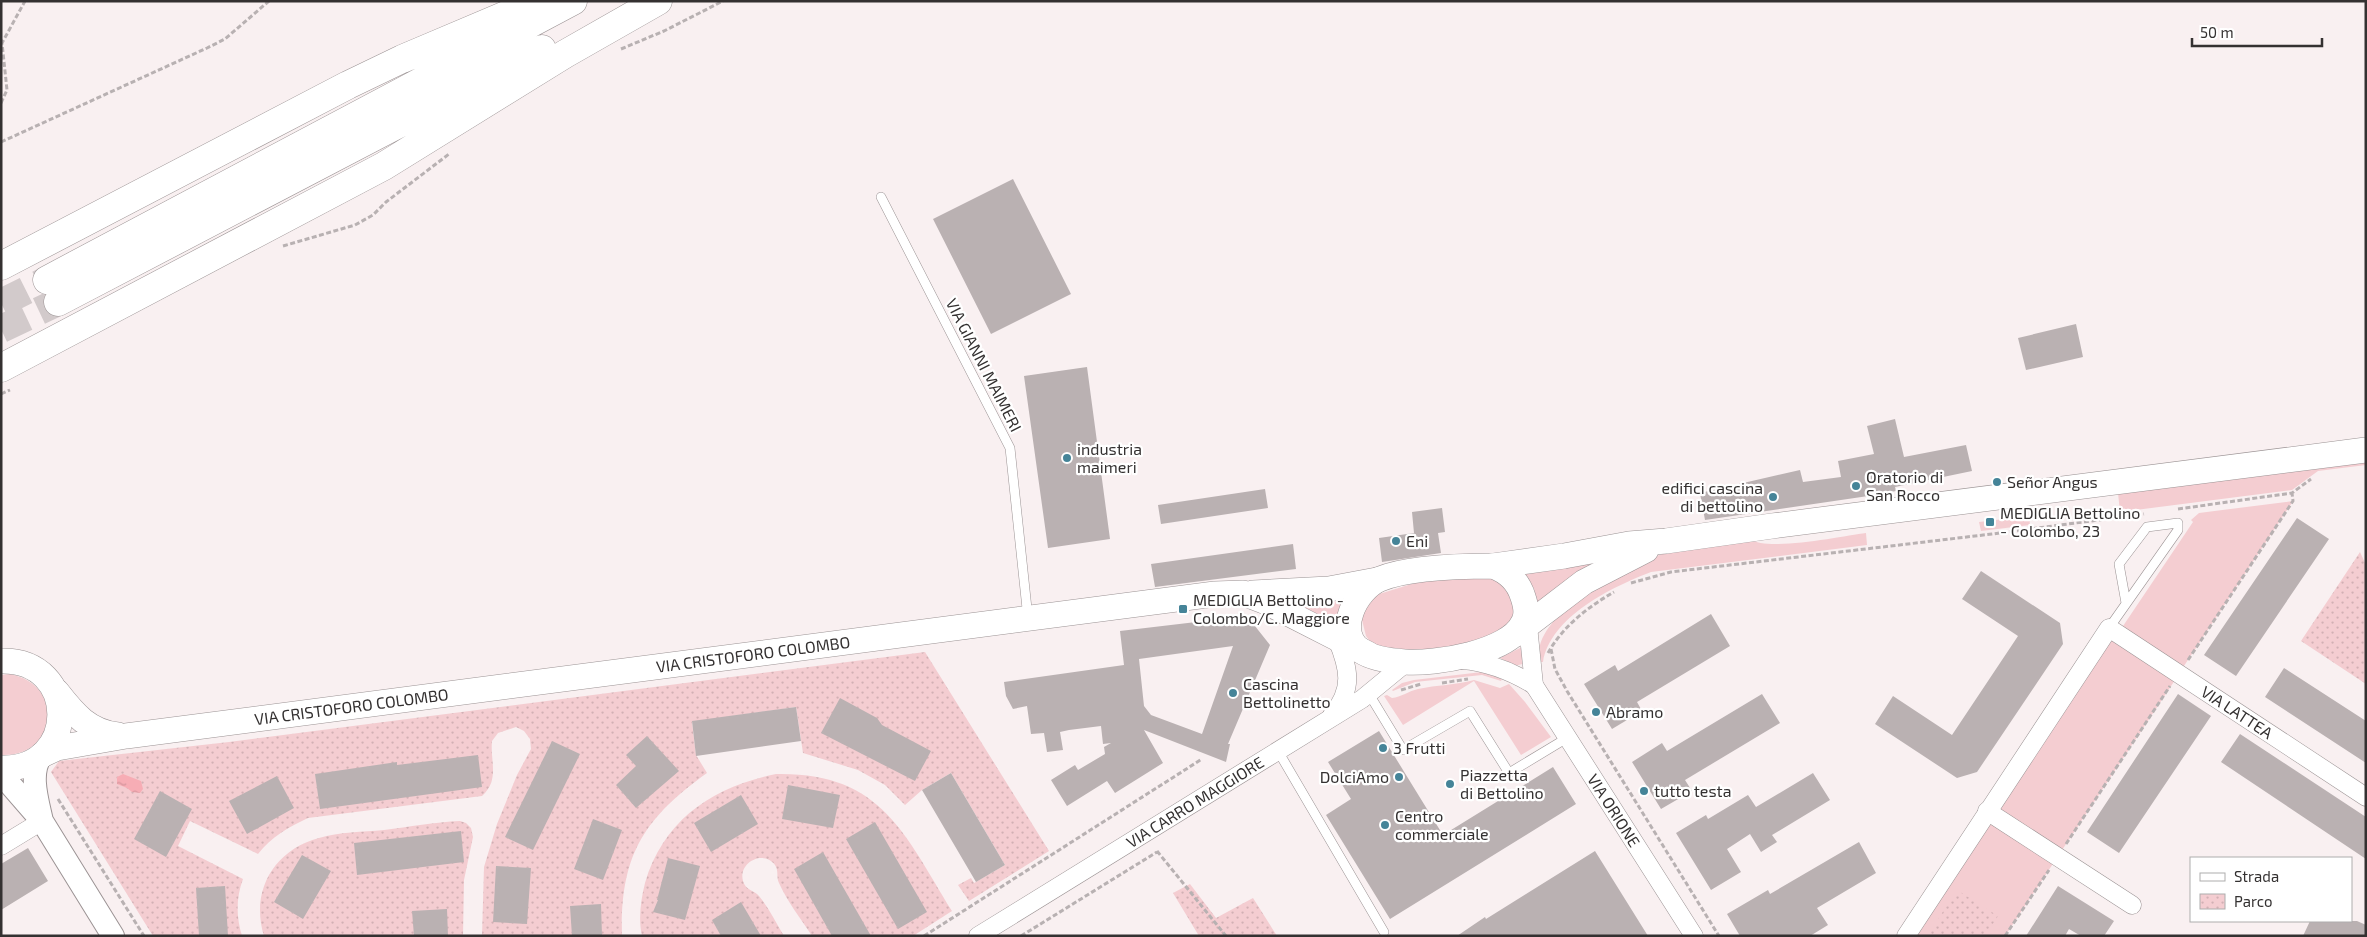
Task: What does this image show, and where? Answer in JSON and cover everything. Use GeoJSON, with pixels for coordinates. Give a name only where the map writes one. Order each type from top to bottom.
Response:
{"type":"FeatureCollection","features":[{"type":"Feature","properties":{"kind":"highway"},"geometry":{"type":"LineString","coordinates":[[1,266],[348,85],[402,59],[539,1]]}},
{"type":"Feature","properties":{"kind":"highway"},"geometry":{"type":"LineString","coordinates":[[573,1],[53,291],[633,1]]}},
{"type":"Feature","properties":{"kind":"highway"},"geometry":{"type":"LineString","coordinates":[[1,368],[384,166],[565,54],[658,1]]}},
{"type":"Feature","properties":{"kind":"main road"},"geometry":{"type":"LineString","coordinates":[[1243,594],[1344,587],[1381,572],[1485,566],[1564,556],[1629,544],[1666,541],[1753,528],[2366,450]]}},
{"type":"Feature","properties":{"kind":"main road"},"geometry":{"type":"LineString","coordinates":[[1521,624],[1600,572],[1666,541]]}},
{"type":"Feature","properties":{"kind":"main road"},"geometry":{"type":"LineString","coordinates":[[1485,566],[1511,576],[1521,592],[1521,624]]}},
{"type":"Feature","properties":{"kind":"main road"},"geometry":{"type":"LineString","coordinates":[[1350,648],[1350,619],[1357,598],[1381,572]]}},
{"type":"Feature","properties":{"kind":"main road","name":"VIA CRISTOFORO COLOMBO"},"geometry":{"type":"LineString","coordinates":[[1,768],[22,766],[57,748],[126,736],[1201,595],[1243,594],[1280,607],[1350,648],[1407,662],[1450,660],[1483,649],[1521,624]]}},
{"type":"Feature","properties":{"kind":"main road","name":"VIA CRISTOFORO COLOMBO"},"geometry":{"type":"LineString","coordinates":[[1,647],[13,663],[43,674],[86,724],[101,732],[126,736]]}},
{"type":"Feature","properties":{"kind":"main road"},"geometry":{"type":"LineString","coordinates":[[42,755],[54,740],[59,727],[60,707],[55,690]]}},
{"type":"Feature","properties":{"kind":"street"},"geometry":{"type":"LineString","coordinates":[[1521,624],[1532,666],[1534,685]]}},
{"type":"Feature","properties":{"kind":"street","name":"VIA LATTEA"},"geometry":{"type":"LineString","coordinates":[[2109,628],[2366,797]]}},
{"type":"Feature","properties":{"kind":"street"},"geometry":{"type":"LineString","coordinates":[[1906,936],[2109,628]]}},
{"type":"Feature","properties":{"kind":"street"},"geometry":{"type":"LineString","coordinates":[[1328,720],[1345,698],[1350,648]]}},
{"type":"Feature","properties":{"kind":"street"},"geometry":{"type":"LineString","coordinates":[[1450,660],[1479,661],[1510,671],[1534,685]]}},
{"type":"Feature","properties":{"kind":"street","name":"VIA CARRO MAGGIORE"},"geometry":{"type":"LineString","coordinates":[[978,936],[1369,694],[1407,662]]}},
{"type":"Feature","properties":{"kind":"street","name":"VIA ORIONE"},"geometry":{"type":"LineString","coordinates":[[1534,685],[1694,936]]}},
{"type":"Feature","properties":{"kind":"street"},"geometry":{"type":"LineString","coordinates":[[42,755],[36,766],[35,783],[42,821]]}},
{"type":"Feature","properties":{"kind":"street"},"geometry":{"type":"LineString","coordinates":[[1,774],[25,804],[42,821],[113,936]]}},
{"type":"Feature","properties":{"kind":"street"},"geometry":{"type":"LineString","coordinates":[[1987,812],[2132,905]]}},
{"type":"Feature","properties":{"kind":"street"},"geometry":{"type":"LineString","coordinates":[[1,846],[42,821]]}},
{"type":"Feature","properties":{"kind":"lane","name":"VIA GIANNI MAIMERI"},"geometry":{"type":"LineString","coordinates":[[880,197],[1010,448],[1028,618]]}},
{"type":"Feature","properties":{"kind":"lane"},"geometry":{"type":"LineString","coordinates":[[2109,628],[2178,530],[2178,523],[2147,526],[2119,564],[2126,603]]}},
{"type":"Feature","properties":{"kind":"lane"},"geometry":{"type":"LineString","coordinates":[[1369,694],[1404,750],[1470,711],[1509,773],[1567,738]]}},
{"type":"Feature","properties":{"kind":"lane"},"geometry":{"type":"LineString","coordinates":[[1278,750],[1384,932]]}},
{"type":"Feature","properties":{"kind":"path"},"geometry":{"type":"LineString","coordinates":[[1,103],[7,90],[2,43],[25,1]]}},
{"type":"Feature","properties":{"kind":"path"},"geometry":{"type":"LineString","coordinates":[[1,142],[225,39],[269,1]]}},
{"type":"Feature","properties":{"kind":"path"},"geometry":{"type":"LineString","coordinates":[[2176,509],[2292,494],[2313,477]]}},
{"type":"Feature","properties":{"kind":"path"},"geometry":{"type":"LineString","coordinates":[[2005,936],[2294,501],[2292,494]]}},
{"type":"Feature","properties":{"kind":"path"},"geometry":{"type":"LineString","coordinates":[[1624,587],[1646,578],[1671,572],[1992,534],[2147,513]]}},
{"type":"Feature","properties":{"kind":"path"},"geometry":{"type":"LineString","coordinates":[[1532,666],[1543,662],[1551,648],[1569,625],[1580,615],[1617,590]]}},
{"type":"Feature","properties":{"kind":"path"},"geometry":{"type":"LineString","coordinates":[[1551,648],[1555,669],[1567,691],[1719,936]]}},
{"type":"Feature","properties":{"kind":"path"},"geometry":{"type":"LineString","coordinates":[[1434,683],[1473,678]]}},
{"type":"Feature","properties":{"kind":"path"},"geometry":{"type":"LineString","coordinates":[[1385,679],[1395,691],[1424,684]]}},
{"type":"Feature","properties":{"kind":"path"},"geometry":{"type":"LineString","coordinates":[[924,936],[1202,759]]}},
{"type":"Feature","properties":{"kind":"path"},"geometry":{"type":"LineString","coordinates":[[57,797],[144,936]]}},
{"type":"Feature","properties":{"kind":"path"},"geometry":{"type":"LineString","coordinates":[[1143,834],[1226,936]]}},
{"type":"Feature","properties":{"kind":"path"},"geometry":{"type":"LineString","coordinates":[[1021,936],[1157,852]]}},
{"type":"Feature","properties":{"kind":"green space"},"geometry":{"type":"Polygon","coordinates":[[[2366,458],[2366,465],[2318,471],[2292,490],[2120,512],[2118,493],[2366,458]]]}},
{"type":"Feature","properties":{"kind":"green space"},"geometry":{"type":"Polygon","coordinates":[[[2293,501],[2180,672],[2119,632],[2193,522],[2191,520],[2199,513],[2293,501]]]}},
{"type":"Feature","properties":{"kind":"green space"},"geometry":{"type":"Polygon","coordinates":[[[2029,516],[2030,525],[1981,531],[1979,522],[2029,516]]]}},
{"type":"Feature","properties":{"kind":"green space"},"geometry":{"type":"Polygon","coordinates":[[[1866,533],[1867,545],[1651,572],[1635,578],[1585,605],[1570,617],[1548,646],[1543,662],[1540,662],[1540,645],[1548,629],[1562,613],[1600,584],[1653,557],[1689,548],[1750,539],[1759,543],[1788,544],[1866,533]]]}},
{"type":"Feature","properties":{"kind":"green space"},"geometry":{"type":"Polygon","coordinates":[[[2360,552],[2366,565],[2366,684],[2301,641],[2360,552]]]}},
{"type":"Feature","properties":{"kind":"green space"},"geometry":{"type":"Polygon","coordinates":[[[1599,559],[1537,608],[1534,589],[1524,572],[1599,559]]]}},
{"type":"Feature","properties":{"kind":"green space"},"geometry":{"type":"Polygon","coordinates":[[[1484,576],[1500,581],[1512,596],[1514,608],[1509,626],[1452,652],[1384,649],[1371,643],[1366,636],[1362,620],[1364,611],[1376,595],[1418,582],[1484,576]]]}},
{"type":"Feature","properties":{"kind":"green space"},"geometry":{"type":"Polygon","coordinates":[[[1345,596],[1341,629],[1280,599],[1345,596]]]}},
{"type":"Feature","properties":{"kind":"green space"},"geometry":{"type":"Polygon","coordinates":[[[2109,628],[2179,674],[2005,936],[1906,936],[2109,628]]]}},
{"type":"Feature","properties":{"kind":"green space"},"geometry":{"type":"Polygon","coordinates":[[[1526,645],[1526,663],[1515,666],[1500,658],[1526,645]]]}},
{"type":"Feature","properties":{"kind":"green space"},"geometry":{"type":"Polygon","coordinates":[[[925,652],[1049,851],[969,901],[958,885],[971,878],[974,883],[1005,865],[951,773],[922,790],[905,805],[885,785],[858,770],[803,753],[796,707],[692,722],[696,755],[707,773],[666,807],[651,824],[640,842],[631,861],[625,883],[622,908],[622,936],[482,936],[484,867],[497,824],[517,775],[531,749],[530,739],[524,731],[516,727],[498,733],[492,741],[493,777],[488,790],[482,796],[308,818],[281,833],[258,854],[190,821],[178,846],[243,879],[238,907],[242,936],[153,936],[51,772],[59,761],[229,742],[925,652]]]}},
{"type":"Feature","properties":{"kind":"green space"},"geometry":{"type":"Polygon","coordinates":[[[1482,672],[1502,679],[1501,681],[1482,675],[1415,682],[1392,690],[1402,683],[1414,680],[1482,672]]]}},
{"type":"Feature","properties":{"kind":"green space"},"geometry":{"type":"Polygon","coordinates":[[[10,674],[28,681],[41,692],[47,705],[48,720],[44,733],[34,745],[20,753],[1,755],[1,675],[10,674]]]}},
{"type":"Feature","properties":{"kind":"green space"},"geometry":{"type":"Polygon","coordinates":[[[1474,680],[1500,688],[1509,684],[1551,737],[1521,755],[1474,681],[1403,725],[1384,696],[1387,695],[1392,698],[1418,689],[1474,680]]]}},
{"type":"Feature","properties":{"kind":"green space"},"geometry":{"type":"Polygon","coordinates":[[[776,774],[812,776],[841,784],[865,796],[885,812],[903,833],[952,911],[913,936],[812,936],[782,890],[775,865],[770,860],[758,858],[753,860],[744,869],[742,874],[743,881],[748,889],[757,894],[763,901],[784,936],[642,936],[640,909],[645,883],[654,860],[678,824],[694,809],[712,797],[753,780],[776,774]]]}},
{"type":"Feature","properties":{"kind":"green space"},"geometry":{"type":"Polygon","coordinates":[[[460,821],[466,823],[471,828],[473,837],[464,880],[463,936],[264,936],[260,919],[260,903],[263,888],[278,862],[289,852],[303,844],[335,834],[460,821]]]}},
{"type":"Feature","properties":{"kind":"green space"},"geometry":{"type":"Polygon","coordinates":[[[1190,884],[1216,918],[1253,898],[1277,936],[1199,936],[1173,893],[1190,884]]]}},
{"type":"Feature","properties":{"kind":"green space"},"geometry":{"type":"Polygon","coordinates":[[[1957,890],[1998,916],[1985,936],[1927,936],[1957,890]]]}},
{"type":"Feature","properties":{"kind":"water"},"geometry":{"type":"Polygon","coordinates":[[[123,774],[141,781],[143,789],[140,793],[132,792],[117,784],[117,777],[123,774]]]}},
{"type":"Feature","properties":{"kind":"building"},"geometry":{"type":"Polygon","coordinates":[[[1013,179],[1071,294],[991,334],[933,219],[1013,179]]]}},
{"type":"Feature","properties":{"kind":"building"},"geometry":{"type":"Polygon","coordinates":[[[2076,324],[2083,357],[2026,370],[2018,338],[2076,324]]]}},
{"type":"Feature","properties":{"kind":"building","name":"industria maimeri"},"geometry":{"type":"Polygon","coordinates":[[[1087,367],[1110,539],[1048,548],[1024,376],[1087,367]]]}},
{"type":"Feature","properties":{"kind":"building"},"geometry":{"type":"Polygon","coordinates":[[[1895,419],[1904,457],[1966,445],[1972,471],[1895,487],[1896,491],[1875,495],[1705,520],[1700,493],[1800,470],[1803,482],[1841,477],[1838,461],[1874,454],[1867,426],[1895,419]]]}},
{"type":"Feature","properties":{"kind":"building"},"geometry":{"type":"Polygon","coordinates":[[[1265,489],[1268,508],[1161,524],[1158,505],[1265,489]]]}},
{"type":"Feature","properties":{"kind":"building"},"geometry":{"type":"Polygon","coordinates":[[[1442,508],[1445,532],[1438,533],[1441,553],[1382,562],[1379,538],[1414,533],[1412,512],[1442,508]]]}},
{"type":"Feature","properties":{"kind":"building"},"geometry":{"type":"Polygon","coordinates":[[[2297,518],[2329,539],[2236,676],[2204,655],[2297,518]]]}},
{"type":"Feature","properties":{"kind":"building"},"geometry":{"type":"Polygon","coordinates":[[[1293,544],[1296,569],[1155,587],[1151,564],[1293,544]]]}},
{"type":"Feature","properties":{"kind":"building"},"geometry":{"type":"Polygon","coordinates":[[[1981,571],[2060,623],[2063,644],[1977,772],[1957,778],[1875,724],[1893,696],[1952,735],[2018,636],[1962,599],[1981,571]]]}},
{"type":"Feature","properties":{"kind":"building"},"geometry":{"type":"Polygon","coordinates":[[[1711,614],[1730,646],[1637,702],[1642,711],[1612,729],[1584,684],[1615,665],[1618,671],[1711,614]]]}},
{"type":"Feature","properties":{"kind":"building"},"geometry":{"type":"Polygon","coordinates":[[[1247,616],[1270,645],[1228,744],[1230,744],[1226,762],[1144,730],[1163,763],[1115,793],[1107,781],[1067,806],[1051,780],[1075,765],[1078,770],[1105,754],[1104,747],[1111,743],[1103,744],[1101,726],[1069,730],[1060,732],[1063,750],[1047,752],[1044,733],[1031,734],[1027,706],[1013,709],[1006,696],[1004,682],[1124,665],[1120,631],[1247,616]],[[1233,646],[1139,659],[1144,706],[1151,715],[1202,734],[1233,646]]]}},
{"type":"Feature","properties":{"kind":"building"},"geometry":{"type":"Polygon","coordinates":[[[2284,668],[2366,721],[2366,763],[2265,697],[2284,668]]]}},
{"type":"Feature","properties":{"kind":"building"},"geometry":{"type":"Polygon","coordinates":[[[1762,694],[1780,723],[1685,780],[1692,791],[1661,809],[1632,762],[1662,743],[1667,751],[1762,694]]]}},
{"type":"Feature","properties":{"kind":"building"},"geometry":{"type":"Polygon","coordinates":[[[2178,694],[2211,716],[2119,853],[2087,832],[2178,694]]]}},
{"type":"Feature","properties":{"kind":"building"},"geometry":{"type":"Polygon","coordinates":[[[840,698],[877,718],[882,725],[931,751],[915,781],[821,733],[840,698]]]}},
{"type":"Feature","properties":{"kind":"building"},"geometry":{"type":"Polygon","coordinates":[[[796,707],[801,741],[696,756],[692,721],[796,707]]]}},
{"type":"Feature","properties":{"kind":"building","name":"Centro commerciale"},"geometry":{"type":"Polygon","coordinates":[[[1379,731],[1443,835],[1553,767],[1576,804],[1390,919],[1326,815],[1351,799],[1328,762],[1379,731]]]}},
{"type":"Feature","properties":{"kind":"building"},"geometry":{"type":"Polygon","coordinates":[[[2240,734],[2366,817],[2366,859],[2221,762],[2240,734]]]}},
{"type":"Feature","properties":{"kind":"building"},"geometry":{"type":"Polygon","coordinates":[[[647,736],[679,771],[636,808],[616,785],[636,766],[626,755],[647,736]]]}},
{"type":"Feature","properties":{"kind":"building"},"geometry":{"type":"Polygon","coordinates":[[[552,741],[580,754],[533,850],[505,837],[552,741]]]}},
{"type":"Feature","properties":{"kind":"building"},"geometry":{"type":"Polygon","coordinates":[[[478,755],[482,787],[320,809],[315,774],[397,762],[397,765],[478,755]]]}},
{"type":"Feature","properties":{"kind":"building"},"geometry":{"type":"Polygon","coordinates":[[[951,773],[1005,865],[976,882],[922,790],[951,773]]]}},
{"type":"Feature","properties":{"kind":"building"},"geometry":{"type":"Polygon","coordinates":[[[1813,773],[1830,800],[1772,835],[1777,842],[1761,852],[1750,834],[1727,849],[1741,872],[1711,890],[1676,833],[1706,815],[1708,819],[1748,795],[1756,807],[1813,773]]]}},
{"type":"Feature","properties":{"kind":"building"},"geometry":{"type":"Polygon","coordinates":[[[277,776],[294,808],[247,834],[229,801],[277,776]]]}},
{"type":"Feature","properties":{"kind":"building"},"geometry":{"type":"Polygon","coordinates":[[[788,785],[840,795],[833,828],[782,819],[788,785]]]}},
{"type":"Feature","properties":{"kind":"building"},"geometry":{"type":"Polygon","coordinates":[[[160,791],[192,809],[166,857],[134,839],[160,791]]]}},
{"type":"Feature","properties":{"kind":"building"},"geometry":{"type":"Polygon","coordinates":[[[741,795],[758,824],[711,852],[694,823],[741,795]]]}},
{"type":"Feature","properties":{"kind":"building"},"geometry":{"type":"Polygon","coordinates":[[[593,819],[622,830],[603,880],[574,869],[593,819]]]}},
{"type":"Feature","properties":{"kind":"building"},"geometry":{"type":"Polygon","coordinates":[[[875,822],[927,912],[898,929],[846,839],[875,822]]]}},
{"type":"Feature","properties":{"kind":"building"},"geometry":{"type":"Polygon","coordinates":[[[461,831],[464,862],[357,875],[354,843],[461,831]]]}},
{"type":"Feature","properties":{"kind":"building"},"geometry":{"type":"Polygon","coordinates":[[[1859,842],[1876,873],[1817,908],[1828,925],[1810,936],[1740,936],[1727,914],[1768,890],[1770,894],[1859,842]]]}},
{"type":"Feature","properties":{"kind":"building"},"geometry":{"type":"Polygon","coordinates":[[[28,848],[48,881],[1,910],[1,864],[28,848]]]}},
{"type":"Feature","properties":{"kind":"building"},"geometry":{"type":"Polygon","coordinates":[[[1595,851],[1648,936],[1457,936],[1485,917],[1486,919],[1595,851]]]}},
{"type":"Feature","properties":{"kind":"building"},"geometry":{"type":"Polygon","coordinates":[[[823,852],[871,936],[832,936],[794,869],[823,852]]]}},
{"type":"Feature","properties":{"kind":"building"},"geometry":{"type":"Polygon","coordinates":[[[302,855],[331,871],[303,919],[274,902],[302,855]]]}},
{"type":"Feature","properties":{"kind":"building"},"geometry":{"type":"Polygon","coordinates":[[[668,858],[700,866],[685,920],[653,912],[658,900],[668,858]]]}},
{"type":"Feature","properties":{"kind":"building"},"geometry":{"type":"Polygon","coordinates":[[[496,866],[531,868],[527,924],[493,922],[496,866]]]}},
{"type":"Feature","properties":{"kind":"building"},"geometry":{"type":"Polygon","coordinates":[[[225,886],[228,936],[199,936],[196,888],[225,886]]]}},
{"type":"Feature","properties":{"kind":"building"},"geometry":{"type":"Polygon","coordinates":[[[2058,886],[2114,921],[2104,936],[2081,936],[2069,929],[2065,936],[2026,936],[2058,886]]]}},
{"type":"Feature","properties":{"kind":"building"},"geometry":{"type":"Polygon","coordinates":[[[741,902],[761,936],[721,936],[712,920],[741,902]]]}},
{"type":"Feature","properties":{"kind":"building"},"geometry":{"type":"Polygon","coordinates":[[[601,904],[602,936],[572,936],[570,906],[601,904]]]}},
{"type":"Feature","properties":{"kind":"building"},"geometry":{"type":"Polygon","coordinates":[[[447,909],[448,936],[414,936],[412,911],[447,909]]]}},
{"type":"Feature","properties":{"kind":"building"},"geometry":{"type":"Polygon","coordinates":[[[2357,921],[2366,925],[2366,936],[2303,936],[2310,922],[2357,921]]]}},
{"type":"Feature","properties":{"kind":"tunnel"},"geometry":{"type":"LineString","coordinates":[[1,303],[47,280]]}},
{"type":"Feature","properties":{"kind":"tunnel"},"geometry":{"type":"LineString","coordinates":[[1,329],[58,302]]}},
{"type":"Feature","properties":{"kind":"place","name":"industria maimeri"},"geometry":{"type":"Point","coordinates":[1067,458]}},
{"type":"Feature","properties":{"kind":"place","name":"Señor Angus"},"geometry":{"type":"Point","coordinates":[1997,482]}},
{"type":"Feature","properties":{"kind":"place","name":"Oratorio di San Rocco"},"geometry":{"type":"Point","coordinates":[1856,486]}},
{"type":"Feature","properties":{"kind":"place","name":"edifici cascina di bettolino"},"geometry":{"type":"Point","coordinates":[1773,497]}},
{"type":"Feature","properties":{"kind":"place","name":"MEDIGLIA Bettolino - Colombo, 23"},"geometry":{"type":"Point","coordinates":[1990,522]}},
{"type":"Feature","properties":{"kind":"place","name":"Eni"},"geometry":{"type":"Point","coordinates":[1396,541]}},
{"type":"Feature","properties":{"kind":"place","name":"MEDIGLIA Bettolino - Colombo/C. Maggiore"},"geometry":{"type":"Point","coordinates":[1183,609]}},
{"type":"Feature","properties":{"kind":"place","name":"Cascina Bettolinetto"},"geometry":{"type":"Point","coordinates":[1233,693]}},
{"type":"Feature","properties":{"kind":"place","name":"Abramo"},"geometry":{"type":"Point","coordinates":[1596,712]}},
{"type":"Feature","properties":{"kind":"place","name":"3 Frutti"},"geometry":{"type":"Point","coordinates":[1383,748]}},
{"type":"Feature","properties":{"kind":"place","name":"DolciAmo"},"geometry":{"type":"Point","coordinates":[1399,777]}},
{"type":"Feature","properties":{"kind":"place","name":"Piazzetta di Bettolino"},"geometry":{"type":"Point","coordinates":[1450,784]}},
{"type":"Feature","properties":{"kind":"place","name":"tutto testa"},"geometry":{"type":"Point","coordinates":[1644,791]}},
{"type":"Feature","properties":{"kind":"place","name":"Centro commerciale"},"geometry":{"type":"Point","coordinates":[1385,825]}}]}
